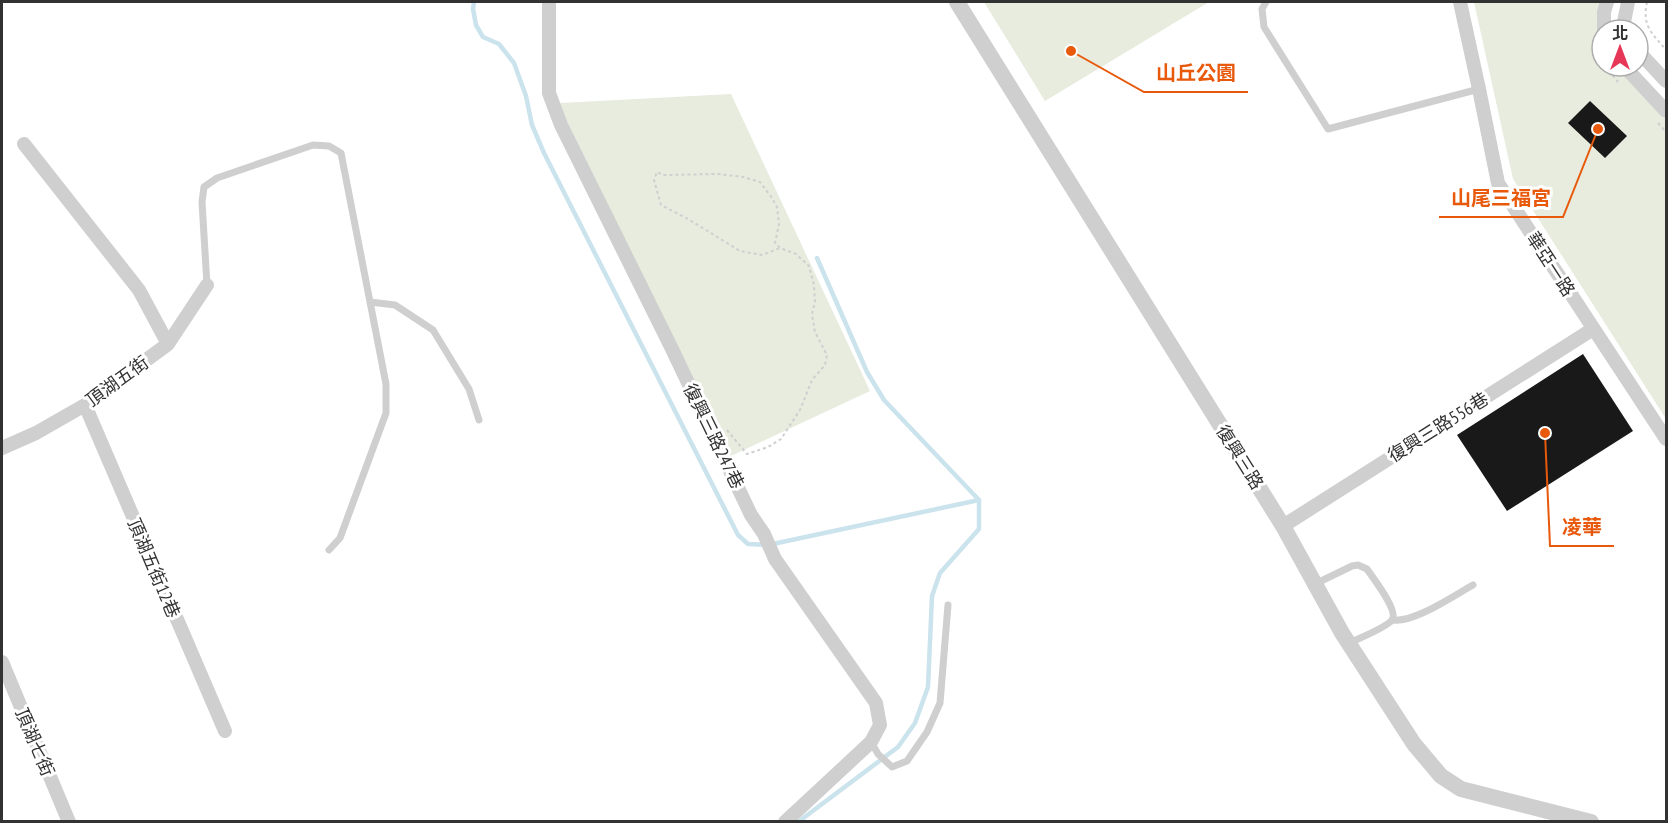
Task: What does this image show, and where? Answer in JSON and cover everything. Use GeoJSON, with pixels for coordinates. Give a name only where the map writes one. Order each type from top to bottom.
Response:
{"type":"FeatureCollection","features":[{"type":"Feature","properties":{"kind":"street","name":"復興三路247巷"},"geometry":{"type":"LineString","coordinates":[[549,2],[549,93],[561,124],[751,515],[764,534],[775,558],[876,704],[879,725],[875,748]]}},
{"type":"Feature","properties":{"kind":"street","name":"復興三路"},"geometry":{"type":"LineString","coordinates":[[957,2],[1282,526],[1349,643],[1414,744],[1442,776],[1461,789],[1591,822]]}},
{"type":"Feature","properties":{"kind":"street","name":"華亞一路"},"geometry":{"type":"LineString","coordinates":[[1460,2],[1498,183],[1666,439]]}},
{"type":"Feature","properties":{"kind":"street"},"geometry":{"type":"LineString","coordinates":[[1604,18],[1607,2]]}},
{"type":"Feature","properties":{"kind":"street"},"geometry":{"type":"LineString","coordinates":[[1625,18],[1628,2]]}},
{"type":"Feature","properties":{"kind":"street"},"geometry":{"type":"LineString","coordinates":[[1650,64],[1666,81]]}},
{"type":"Feature","properties":{"kind":"street"},"geometry":{"type":"LineString","coordinates":[[1635,78],[1666,111]]}},
{"type":"Feature","properties":{"kind":"street"},"geometry":{"type":"LineString","coordinates":[[24,144],[139,290],[168,344]]}},
{"type":"Feature","properties":{"kind":"street","name":"頂湖五街"},"geometry":{"type":"LineString","coordinates":[[2,448],[36,433],[85,405],[168,344],[207,285]]}},
{"type":"Feature","properties":{"kind":"street","name":"復興三路556巷"},"geometry":{"type":"LineString","coordinates":[[1282,526],[1593,329]]}},
{"type":"Feature","properties":{"kind":"street","name":"頂湖五街12巷"},"geometry":{"type":"LineString","coordinates":[[85,405],[225,730]]}},
{"type":"Feature","properties":{"kind":"street","name":"頂湖七街"},"geometry":{"type":"LineString","coordinates":[[2,662],[69,822]]}},
{"type":"Feature","properties":{"kind":"street"},"geometry":{"type":"LineString","coordinates":[[784,822],[875,748]]}},
{"type":"Feature","properties":{"kind":"lane"},"geometry":{"type":"LineString","coordinates":[[1266,2],[1262,9],[1264,27],[1328,129],[1479,89]]}},
{"type":"Feature","properties":{"kind":"lane"},"geometry":{"type":"LineString","coordinates":[[207,285],[202,202],[204,187],[217,178],[313,145],[329,146],[341,153],[386,384],[386,413],[340,537],[329,550]]}},
{"type":"Feature","properties":{"kind":"lane"},"geometry":{"type":"LineString","coordinates":[[370,302],[395,305],[433,330],[469,389],[479,420]]}},
{"type":"Feature","properties":{"kind":"lane"},"geometry":{"type":"LineString","coordinates":[[1315,584],[1352,566],[1362,566],[1367,569],[1391,607],[1393,620]]}},
{"type":"Feature","properties":{"kind":"lane"},"geometry":{"type":"LineString","coordinates":[[1349,643],[1393,620],[1406,620],[1418,615],[1473,585]]}},
{"type":"Feature","properties":{"kind":"lane"},"geometry":{"type":"LineString","coordinates":[[875,748],[892,767],[907,760],[927,732],[940,703],[948,605]]}},
{"type":"Feature","properties":{"kind":"path"},"geometry":{"type":"LineString","coordinates":[[1647,2],[1646,25],[1666,50]]}},
{"type":"Feature","properties":{"kind":"path"},"geometry":{"type":"LineString","coordinates":[[725,428],[747,454],[768,447],[781,439],[800,410],[812,380],[825,365],[827,355],[815,332],[812,314],[815,302],[814,285],[809,266],[796,254],[780,248],[775,243],[779,224],[777,207],[760,182],[718,174],[663,175],[657,172],[654,180],[661,205],[740,251],[762,255],[780,248]]}},
{"type":"Feature","properties":{"kind":"shaded area"},"geometry":{"type":"Polygon","coordinates":[[[984,2],[1209,2],[1045,101],[984,2]]]}},
{"type":"Feature","properties":{"kind":"shaded area"},"geometry":{"type":"Polygon","coordinates":[[[1474,2],[1601,2],[1598,18],[1590,18],[1590,78],[1627,78],[1666,120],[1666,419],[1513,179],[1474,2]]]}},
{"type":"Feature","properties":{"kind":"shaded area"},"geometry":{"type":"Polygon","coordinates":[[[731,94],[870,391],[729,457],[567,131],[560,103],[731,94]]]}},
{"type":"Feature","properties":{"kind":"building"},"geometry":{"type":"Polygon","coordinates":[[[1590,101],[1627,136],[1605,158],[1568,123],[1590,101]]]}},
{"type":"Feature","properties":{"kind":"building"},"geometry":{"type":"Polygon","coordinates":[[[1583,354],[1633,431],[1507,511],[1457,435],[1583,354]]]}},
{"type":"Feature","properties":{"kind":"waterway"},"geometry":{"type":"LineString","coordinates":[[474,2],[476,25],[483,37],[499,44],[514,63],[526,96],[532,125],[544,153],[738,535],[748,544],[768,545],[979,500]]}},
{"type":"Feature","properties":{"kind":"waterway"},"geometry":{"type":"LineString","coordinates":[[798,822],[898,747],[915,723],[928,687],[932,596],[940,573],[979,529],[979,500],[884,400],[867,372],[817,258]]}},
{"type":"Feature","properties":{"kind":"place","name":"山丘公園"},"geometry":{"type":"Point","coordinates":[1071,51]}},
{"type":"Feature","properties":{"kind":"place","name":"山尾三福宮"},"geometry":{"type":"Point","coordinates":[1598,129]}},
{"type":"Feature","properties":{"kind":"place","name":"凌華"},"geometry":{"type":"Point","coordinates":[1545,433]}}]}
